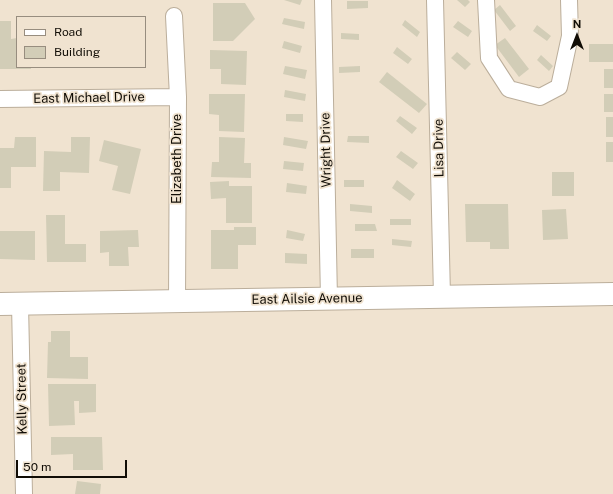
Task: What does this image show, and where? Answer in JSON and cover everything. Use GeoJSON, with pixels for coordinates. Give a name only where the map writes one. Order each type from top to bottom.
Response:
{"type":"FeatureCollection","features":[{"type":"Feature","properties":{"kind":"street","name":"Wright Drive"},"geometry":{"type":"LineString","coordinates":[[323,0],[329,299]]}},
{"type":"Feature","properties":{"kind":"street","name":"Lisa Drive"},"geometry":{"type":"LineString","coordinates":[[435,0],[442,296]]}},
{"type":"Feature","properties":{"kind":"street"},"geometry":{"type":"LineString","coordinates":[[486,0],[489,58],[509,89],[540,97],[558,87],[570,36],[569,0]]}},
{"type":"Feature","properties":{"kind":"street","name":"Elizabeth Drive"},"geometry":{"type":"LineString","coordinates":[[174,16],[178,97],[177,302]]}},
{"type":"Feature","properties":{"kind":"street","name":"East Michael Drive"},"geometry":{"type":"LineString","coordinates":[[0,99],[178,97]]}},
{"type":"Feature","properties":{"kind":"street","name":"East Ailsie Avenue"},"geometry":{"type":"LineString","coordinates":[[10,304],[613,294]]}},
{"type":"Feature","properties":{"kind":"street","name":"Kelly Street"},"geometry":{"type":"LineString","coordinates":[[10,304],[24,494]]}},
{"type":"Feature","properties":{"kind":"building"},"geometry":{"type":"Polygon","coordinates":[[[284,0],[302,0],[300,5],[284,0]]]}},
{"type":"Feature","properties":{"kind":"building"},"geometry":{"type":"Polygon","coordinates":[[[457,0],[468,0],[470,2],[465,7],[457,0]]]}},
{"type":"Feature","properties":{"kind":"building"},"geometry":{"type":"Polygon","coordinates":[[[347,1],[368,1],[368,8],[347,9],[347,1]]]}},
{"type":"Feature","properties":{"kind":"building"},"geometry":{"type":"Polygon","coordinates":[[[213,3],[245,3],[255,19],[233,41],[213,41],[213,3]]]}},
{"type":"Feature","properties":{"kind":"building"},"geometry":{"type":"Polygon","coordinates":[[[500,5],[516,26],[510,31],[494,10],[500,5]]]}},
{"type":"Feature","properties":{"kind":"building"},"geometry":{"type":"Polygon","coordinates":[[[284,18],[305,22],[304,29],[282,24],[284,18]]]}},
{"type":"Feature","properties":{"kind":"building"},"geometry":{"type":"Polygon","coordinates":[[[405,20],[420,32],[417,37],[402,25],[405,20]]]}},
{"type":"Feature","properties":{"kind":"building"},"geometry":{"type":"Polygon","coordinates":[[[0,21],[11,21],[11,39],[16,38],[16,68],[31,69],[0,69],[0,21]]]}},
{"type":"Feature","properties":{"kind":"building"},"geometry":{"type":"Polygon","coordinates":[[[458,21],[472,31],[468,37],[453,27],[458,21]]]}},
{"type":"Feature","properties":{"kind":"building"},"geometry":{"type":"Polygon","coordinates":[[[537,25],[551,36],[547,41],[533,31],[537,25]]]}},
{"type":"Feature","properties":{"kind":"building"},"geometry":{"type":"Polygon","coordinates":[[[341,33],[359,34],[359,40],[341,39],[341,33]]]}},
{"type":"Feature","properties":{"kind":"building"},"geometry":{"type":"Polygon","coordinates":[[[505,38],[529,69],[519,77],[495,45],[505,38]]]}},
{"type":"Feature","properties":{"kind":"building"},"geometry":{"type":"Polygon","coordinates":[[[284,41],[302,46],[300,53],[282,48],[284,41]]]}},
{"type":"Feature","properties":{"kind":"building"},"geometry":{"type":"Polygon","coordinates":[[[589,44],[613,44],[613,62],[589,62],[589,44]]]}},
{"type":"Feature","properties":{"kind":"building"},"geometry":{"type":"Polygon","coordinates":[[[397,47],[412,59],[408,64],[393,53],[397,47]]]}},
{"type":"Feature","properties":{"kind":"building"},"geometry":{"type":"Polygon","coordinates":[[[210,50],[247,51],[246,85],[221,84],[221,69],[210,69],[210,50]]]}},
{"type":"Feature","properties":{"kind":"building"},"geometry":{"type":"Polygon","coordinates":[[[457,52],[471,64],[465,70],[451,58],[457,52]]]}},
{"type":"Feature","properties":{"kind":"building"},"geometry":{"type":"Polygon","coordinates":[[[541,55],[553,66],[549,71],[537,60],[541,55]]]}},
{"type":"Feature","properties":{"kind":"building"},"geometry":{"type":"Polygon","coordinates":[[[285,66],[307,70],[305,79],[283,74],[285,66]]]}},
{"type":"Feature","properties":{"kind":"building"},"geometry":{"type":"Polygon","coordinates":[[[360,66],[360,72],[339,73],[339,67],[360,66]]]}},
{"type":"Feature","properties":{"kind":"building"},"geometry":{"type":"Polygon","coordinates":[[[604,69],[613,69],[613,88],[604,88],[604,69]]]}},
{"type":"Feature","properties":{"kind":"building"},"geometry":{"type":"Polygon","coordinates":[[[387,72],[427,104],[419,113],[379,82],[387,72]]]}},
{"type":"Feature","properties":{"kind":"building"},"geometry":{"type":"Polygon","coordinates":[[[285,90],[306,94],[305,101],[284,97],[285,90]]]}},
{"type":"Feature","properties":{"kind":"building"},"geometry":{"type":"Polygon","coordinates":[[[209,94],[245,94],[244,132],[219,131],[219,115],[209,114],[209,94]]]}},
{"type":"Feature","properties":{"kind":"building"},"geometry":{"type":"Polygon","coordinates":[[[604,94],[613,94],[613,112],[604,112],[604,94]]]}},
{"type":"Feature","properties":{"kind":"building"},"geometry":{"type":"Polygon","coordinates":[[[286,114],[303,114],[303,122],[286,121],[286,114]]]}},
{"type":"Feature","properties":{"kind":"building"},"geometry":{"type":"Polygon","coordinates":[[[400,116],[417,128],[412,134],[396,121],[400,116]]]}},
{"type":"Feature","properties":{"kind":"building"},"geometry":{"type":"Polygon","coordinates":[[[606,117],[613,117],[613,137],[606,137],[606,117]]]}},
{"type":"Feature","properties":{"kind":"building"},"geometry":{"type":"Polygon","coordinates":[[[348,136],[369,136],[369,143],[347,142],[348,136]]]}},
{"type":"Feature","properties":{"kind":"building"},"geometry":{"type":"Polygon","coordinates":[[[15,137],[36,137],[36,167],[11,167],[11,188],[0,188],[0,148],[14,148],[15,137]]]}},
{"type":"Feature","properties":{"kind":"building"},"geometry":{"type":"Polygon","coordinates":[[[71,137],[90,137],[89,173],[60,172],[60,191],[43,191],[44,151],[71,152],[71,137]]]}},
{"type":"Feature","properties":{"kind":"building"},"geometry":{"type":"Polygon","coordinates":[[[219,137],[245,138],[244,163],[251,163],[251,178],[211,177],[212,162],[219,162],[219,137]]]}},
{"type":"Feature","properties":{"kind":"building"},"geometry":{"type":"Polygon","coordinates":[[[284,137],[308,141],[306,149],[283,145],[284,137]]]}},
{"type":"Feature","properties":{"kind":"building"},"geometry":{"type":"Polygon","coordinates":[[[104,140],[141,149],[130,194],[112,190],[118,166],[99,161],[104,140]]]}},
{"type":"Feature","properties":{"kind":"building"},"geometry":{"type":"Polygon","coordinates":[[[606,142],[613,142],[613,162],[606,162],[606,142]]]}},
{"type":"Feature","properties":{"kind":"building"},"geometry":{"type":"Polygon","coordinates":[[[401,151],[418,163],[413,169],[396,157],[401,151]]]}},
{"type":"Feature","properties":{"kind":"building"},"geometry":{"type":"Polygon","coordinates":[[[284,161],[304,163],[303,171],[283,169],[284,161]]]}},
{"type":"Feature","properties":{"kind":"building"},"geometry":{"type":"Polygon","coordinates":[[[552,172],[574,172],[574,196],[552,196],[552,172]]]}},
{"type":"Feature","properties":{"kind":"building"},"geometry":{"type":"Polygon","coordinates":[[[344,180],[364,180],[364,187],[344,187],[344,180]]]}},
{"type":"Feature","properties":{"kind":"building"},"geometry":{"type":"Polygon","coordinates":[[[397,180],[415,194],[410,201],[392,188],[397,180]]]}},
{"type":"Feature","properties":{"kind":"building"},"geometry":{"type":"Polygon","coordinates":[[[229,181],[229,186],[252,186],[252,223],[226,223],[226,198],[211,199],[210,182],[229,181]]]}},
{"type":"Feature","properties":{"kind":"building"},"geometry":{"type":"Polygon","coordinates":[[[287,183],[307,186],[306,194],[286,192],[287,183]]]}},
{"type":"Feature","properties":{"kind":"building"},"geometry":{"type":"Polygon","coordinates":[[[350,204],[372,206],[372,213],[350,211],[350,204]]]}},
{"type":"Feature","properties":{"kind":"building"},"geometry":{"type":"Polygon","coordinates":[[[465,204],[508,204],[509,249],[490,249],[490,242],[466,242],[465,204]]]}},
{"type":"Feature","properties":{"kind":"building"},"geometry":{"type":"Polygon","coordinates":[[[566,209],[568,239],[543,240],[542,210],[566,209]]]}},
{"type":"Feature","properties":{"kind":"building"},"geometry":{"type":"Polygon","coordinates":[[[46,215],[65,215],[65,244],[86,244],[86,262],[47,262],[46,215]]]}},
{"type":"Feature","properties":{"kind":"building"},"geometry":{"type":"Polygon","coordinates":[[[390,219],[411,219],[411,225],[390,225],[390,219]]]}},
{"type":"Feature","properties":{"kind":"building"},"geometry":{"type":"Polygon","coordinates":[[[355,224],[375,224],[377,231],[355,231],[355,224]]]}},
{"type":"Feature","properties":{"kind":"building"},"geometry":{"type":"Polygon","coordinates":[[[234,227],[256,227],[256,245],[238,245],[238,269],[211,269],[211,230],[234,230],[234,227]]]}},
{"type":"Feature","properties":{"kind":"building"},"geometry":{"type":"Polygon","coordinates":[[[138,230],[139,247],[128,247],[129,266],[109,266],[109,252],[100,253],[100,231],[138,230]]]}},
{"type":"Feature","properties":{"kind":"building"},"geometry":{"type":"Polygon","coordinates":[[[287,230],[305,234],[303,241],[286,238],[287,230]]]}},
{"type":"Feature","properties":{"kind":"building"},"geometry":{"type":"Polygon","coordinates":[[[0,231],[35,231],[35,260],[0,259],[0,231]]]}},
{"type":"Feature","properties":{"kind":"building"},"geometry":{"type":"Polygon","coordinates":[[[392,239],[412,241],[411,247],[392,245],[392,239]]]}},
{"type":"Feature","properties":{"kind":"building"},"geometry":{"type":"Polygon","coordinates":[[[351,249],[374,249],[374,258],[351,258],[351,249]]]}},
{"type":"Feature","properties":{"kind":"building"},"geometry":{"type":"Polygon","coordinates":[[[285,253],[307,254],[307,264],[285,263],[285,253]]]}},
{"type":"Feature","properties":{"kind":"building"},"geometry":{"type":"Polygon","coordinates":[[[51,331],[70,331],[70,357],[88,357],[88,379],[47,378],[48,342],[51,342],[51,331]]]}},
{"type":"Feature","properties":{"kind":"building"},"geometry":{"type":"Polygon","coordinates":[[[48,384],[96,384],[96,412],[79,413],[79,401],[74,401],[75,425],[49,426],[48,384]]]}},
{"type":"Feature","properties":{"kind":"building"},"geometry":{"type":"Polygon","coordinates":[[[51,437],[102,437],[103,470],[73,470],[73,454],[51,455],[51,437]]]}},
{"type":"Feature","properties":{"kind":"building"},"geometry":{"type":"Polygon","coordinates":[[[77,481],[101,484],[100,494],[75,494],[77,481]]]}}]}
